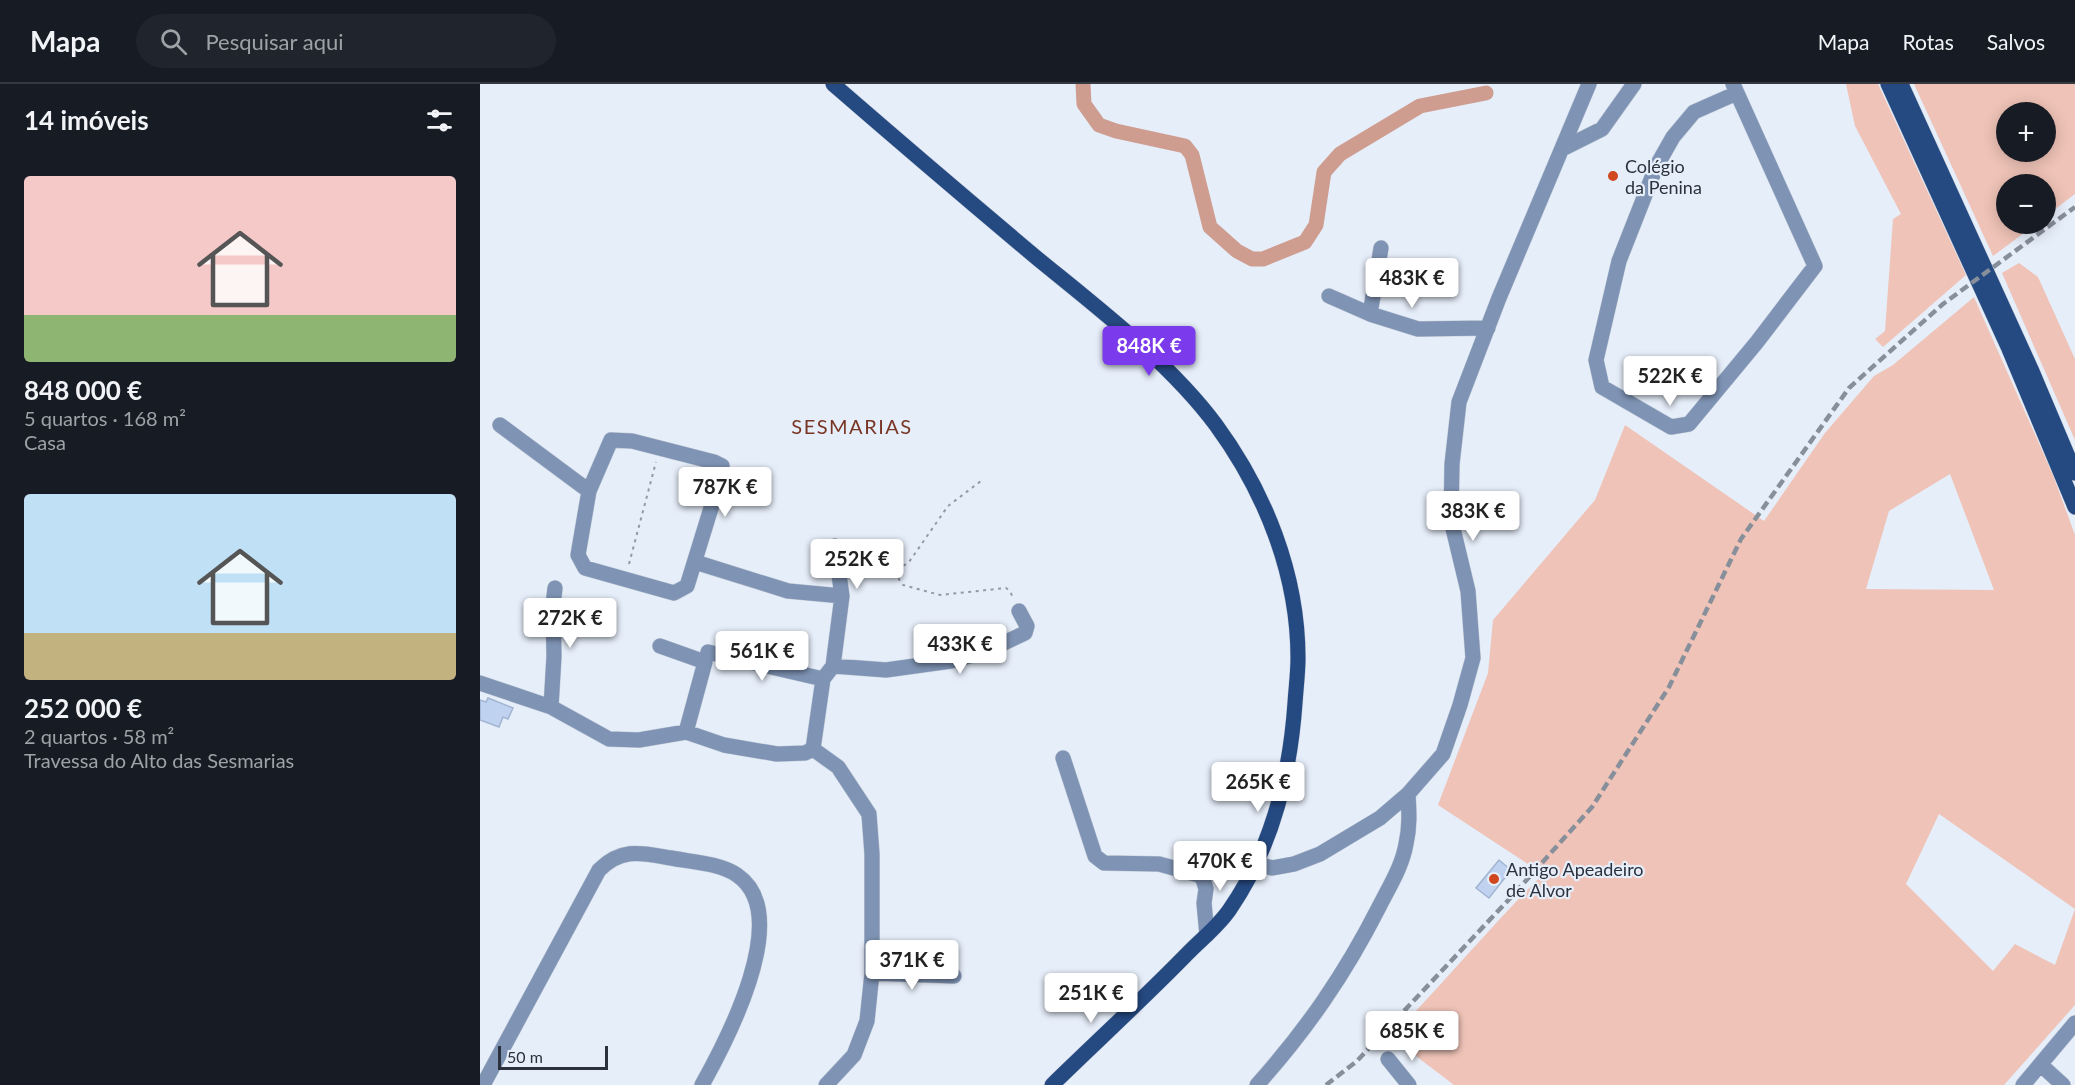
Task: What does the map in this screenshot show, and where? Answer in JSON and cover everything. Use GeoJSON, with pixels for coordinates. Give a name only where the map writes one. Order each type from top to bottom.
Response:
{"type":"FeatureCollection","features":[{"type":"Feature","properties":{"kind":"main road"},"geometry":{"type":"LineString","coordinates":[[833,84],[1130,335],[1186,390],[1216,425],[1248,473],[1284,557],[1294,604],[1298,657],[1294,718],[1286,772],[1272,824],[1255,863],[1229,910],[1207,935],[1052,1085]]}},
{"type":"Feature","properties":{"kind":"main road"},"geometry":{"type":"LineString","coordinates":[[1887,84],[2009,349],[2075,507]]}},
{"type":"Feature","properties":{"kind":"main road"},"geometry":{"type":"LineString","coordinates":[[1901,84],[2075,472]]}},
{"type":"Feature","properties":{"kind":"street"},"geometry":{"type":"LineString","coordinates":[[1255,863],[1272,868],[1294,864],[1320,854],[1380,818],[1408,794],[1443,754],[1473,658],[1468,591],[1450,520],[1452,465],[1459,402],[1589,84]]}},
{"type":"Feature","properties":{"kind":"street"},"geometry":{"type":"LineString","coordinates":[[1562,149],[1602,129],[1634,84]]}},
{"type":"Feature","properties":{"kind":"street"},"geometry":{"type":"LineString","coordinates":[[1735,89],[1815,266],[1689,424],[1671,427],[1602,387],[1596,360],[1619,261],[1656,167],[1673,137],[1694,112],[1735,89]]}},
{"type":"Feature","properties":{"kind":"street"},"geometry":{"type":"LineString","coordinates":[[1370,314],[1381,248]]}},
{"type":"Feature","properties":{"kind":"street"},"geometry":{"type":"LineString","coordinates":[[1329,296],[1370,314],[1418,329],[1488,328]]}},
{"type":"Feature","properties":{"kind":"street"},"geometry":{"type":"LineString","coordinates":[[500,425],[589,491]]}},
{"type":"Feature","properties":{"kind":"street"},"geometry":{"type":"LineString","coordinates":[[611,440],[632,441],[659,447],[722,466],[687,586],[674,593],[585,568],[578,555],[589,491],[611,440]]}},
{"type":"Feature","properties":{"kind":"street"},"geometry":{"type":"LineString","coordinates":[[813,749],[823,679],[833,666],[842,596],[835,546]]}},
{"type":"Feature","properties":{"kind":"street"},"geometry":{"type":"LineString","coordinates":[[695,562],[788,591],[842,596]]}},
{"type":"Feature","properties":{"kind":"street"},"geometry":{"type":"LineString","coordinates":[[550,707],[554,656],[555,588]]}},
{"type":"Feature","properties":{"kind":"street"},"geometry":{"type":"LineString","coordinates":[[833,666],[886,670],[951,661],[987,651],[1025,633],[1027,626],[1019,611]]}},
{"type":"Feature","properties":{"kind":"street"},"geometry":{"type":"LineString","coordinates":[[660,646],[708,652],[823,679]]}},
{"type":"Feature","properties":{"kind":"street"},"geometry":{"type":"LineString","coordinates":[[686,732],[708,652]]}},
{"type":"Feature","properties":{"kind":"street"},"geometry":{"type":"LineString","coordinates":[[480,683],[550,707],[609,739],[639,740],[686,732],[724,745],[777,753],[804,753],[813,749]]}},
{"type":"Feature","properties":{"kind":"street"},"geometry":{"type":"LineString","coordinates":[[813,749],[837,767],[869,814],[872,854],[872,973],[867,1021],[854,1055],[826,1085]]}},
{"type":"Feature","properties":{"kind":"street"},"geometry":{"type":"LineString","coordinates":[[1064,758],[1095,856],[1104,863],[1160,864],[1199,875],[1206,889],[1204,903],[1207,935]]}},
{"type":"Feature","properties":{"kind":"street"},"geometry":{"type":"LineString","coordinates":[[1257,1085],[1288,1050],[1328,997],[1377,912],[1401,865],[1409,824],[1408,794]]}},
{"type":"Feature","properties":{"kind":"street"},"geometry":{"type":"LineString","coordinates":[[483,1085],[599,870],[609,860],[625,853],[643,853],[725,868],[739,876],[754,892],[760,933],[752,968],[735,1019],[702,1085]]}},
{"type":"Feature","properties":{"kind":"street"},"geometry":{"type":"LineString","coordinates":[[872,973],[954,976]]}},
{"type":"Feature","properties":{"kind":"street"},"geometry":{"type":"LineString","coordinates":[[2023,1085],[2075,1023]]}},
{"type":"Feature","properties":{"kind":"street"},"geometry":{"type":"LineString","coordinates":[[1388,1059],[1409,1085]]}},
{"type":"Feature","properties":{"kind":"street"},"geometry":{"type":"LineString","coordinates":[[2040,1065],[2063,1085]]}},
{"type":"Feature","properties":{"kind":"path"},"geometry":{"type":"LineString","coordinates":[[625,579],[659,447]]}},
{"type":"Feature","properties":{"kind":"path"},"geometry":{"type":"LineString","coordinates":[[839,570],[880,574],[894,572],[909,562],[948,506],[981,481]]}},
{"type":"Feature","properties":{"kind":"path"},"geometry":{"type":"LineString","coordinates":[[894,572],[903,585],[940,595],[1006,588],[1010,591],[1019,611]]}},
{"type":"Feature","properties":{"kind":"shaded area"},"geometry":{"type":"Polygon","coordinates":[[[1846,84],[1878,84],[1966,275],[1883,347],[1875,339],[1885,331],[1893,219],[1901,214],[1855,126],[1846,84]]]}},
{"type":"Feature","properties":{"kind":"shaded area"},"geometry":{"type":"Polygon","coordinates":[[[1914,84],[2075,84],[2075,194],[2056,208],[2056,174],[1996,174],[1996,234],[2023,234],[1993,256],[1914,84]]]}},
{"type":"Feature","properties":{"kind":"shaded area"},"geometry":{"type":"Polygon","coordinates":[[[2019,263],[2038,277],[2075,359],[2075,440],[2002,273],[2019,263]]]}},
{"type":"Feature","properties":{"kind":"shaded area"},"geometry":{"type":"Polygon","coordinates":[[[1974,297],[2053,475],[2075,535],[2075,909],[2075,1005],[2004,1085],[1454,1085],[1391,1037],[1543,874],[1438,805],[1488,673],[1493,620],[1595,500],[1625,425],[1764,521],[1825,433],[1874,376],[1893,365],[1974,297]],[[1950,474],[1889,511],[1866,589],[1994,590],[1950,474]],[[1939,814],[1906,884],[1993,971],[2015,944],[2055,965],[2075,909],[1939,814]]]}},
{"type":"Feature","properties":{"kind":"building"},"geometry":{"type":"Polygon","coordinates":[[[488,698],[513,708],[508,719],[503,717],[499,727],[480,720],[480,700],[486,702],[488,698]]]}},
{"type":"Feature","properties":{"kind":"building","name":"Antigo Apeadeiro de Alvor"},"geometry":{"type":"Polygon","coordinates":[[[1499,860],[1511,870],[1489,898],[1476,888],[1499,860]]]}},
{"type":"Feature","properties":{"kind":"waterway"},"geometry":{"type":"LineString","coordinates":[[1083,84],[1084,104],[1099,125],[1185,146],[1192,155],[1210,227],[1237,251],[1252,259],[1263,259],[1305,242],[1316,225],[1324,172],[1340,154],[1420,106],[1486,93]]}},
{"type":"Feature","properties":{"kind":"railway"},"geometry":{"type":"LineString","coordinates":[[1326,1085],[1357,1061],[1514,894],[1592,807],[1669,687],[1741,539],[1849,388],[1943,304],[2075,207]]}},
{"type":"Feature","properties":{"kind":"place","name":"Colégio da Penina"},"geometry":{"type":"Point","coordinates":[1613,176]}},
{"type":"Feature","properties":{"kind":"place","name":"Antigo Apeadeiro de Alvor"},"geometry":{"type":"Point","coordinates":[1494,879]}},
{"type":"Feature","properties":{"kind":"district","name":"SESMARIAS"},"geometry":{"type":"Point","coordinates":[852,426]}}]}
